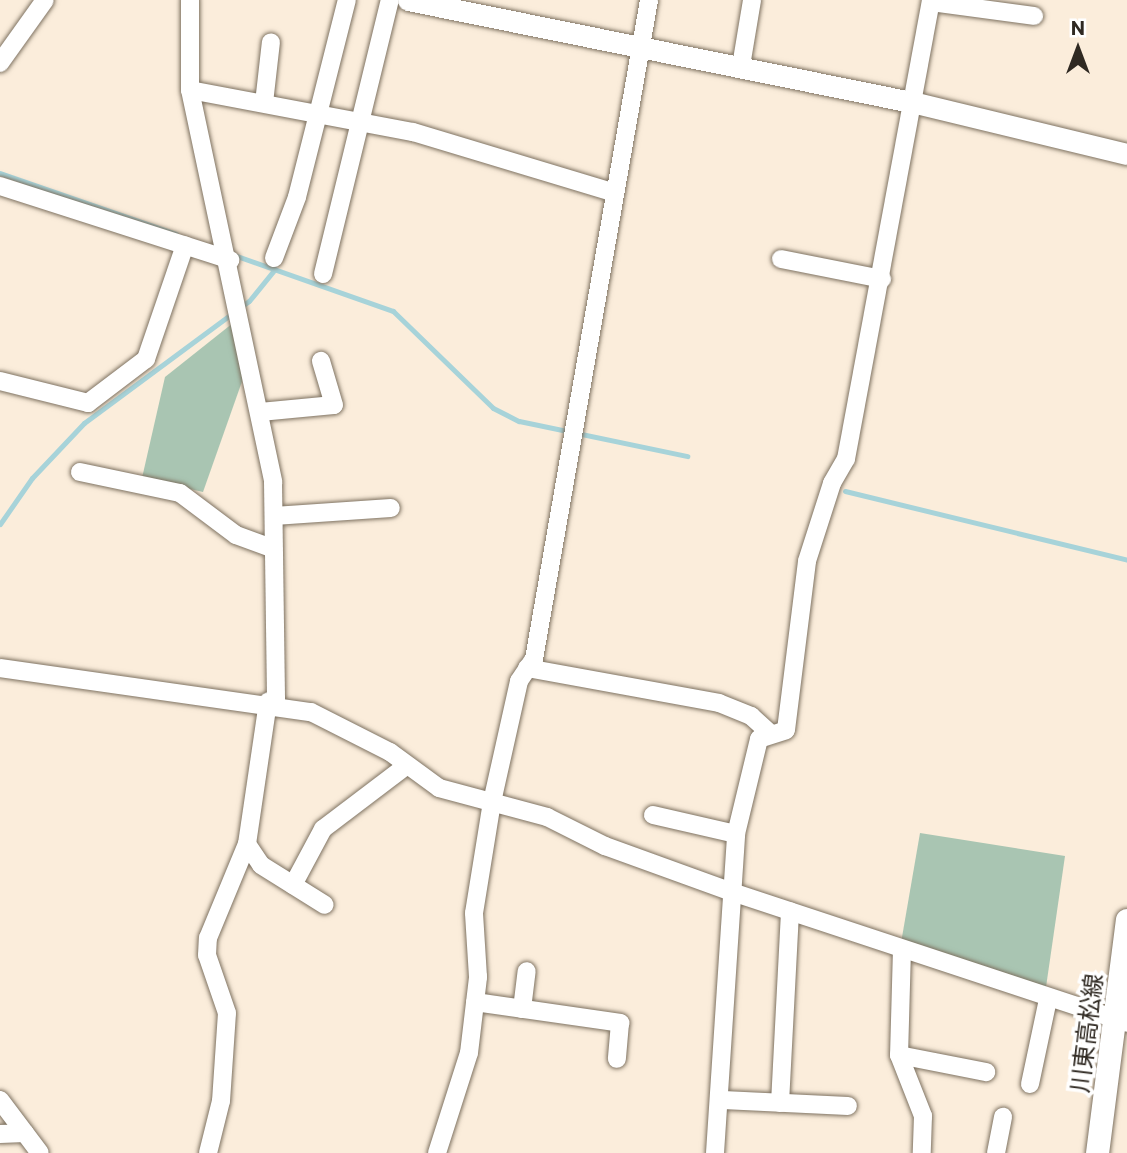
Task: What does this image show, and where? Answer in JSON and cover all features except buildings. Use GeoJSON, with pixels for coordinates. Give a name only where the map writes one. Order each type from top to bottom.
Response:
{"type":"FeatureCollection","features":[{"type":"Feature","properties":{"kind":"main road","name":"川東高松線"},"geometry":{"type":"LineString","coordinates":[[1097,1153],[1121,1022],[1127,920]]}},
{"type":"Feature","properties":{"kind":"street"},"geometry":{"type":"LineString","coordinates":[[1,60],[45,0]]}},
{"type":"Feature","properties":{"kind":"street"},"geometry":{"type":"LineString","coordinates":[[190,0],[190,90],[230,260],[260,412],[274,516],[272,702],[247,844],[208,938],[207,955],[227,1013],[221,1101],[208,1153]]}},
{"type":"Feature","properties":{"kind":"street"},"geometry":{"type":"LineString","coordinates":[[274,258],[319,113],[347,0]]}},
{"type":"Feature","properties":{"kind":"street"},"geometry":{"type":"LineString","coordinates":[[323,274],[390,0]]}},
{"type":"Feature","properties":{"kind":"street"},"geometry":{"type":"LineString","coordinates":[[408,0],[460,5],[1126,151]]}},
{"type":"Feature","properties":{"kind":"street"},"geometry":{"type":"LineString","coordinates":[[438,1153],[469,1053],[475,1002],[474,913],[492,802],[527,668],[534,659],[612,192],[649,0]]}},
{"type":"Feature","properties":{"kind":"street"},"geometry":{"type":"LineString","coordinates":[[741,66],[752,0]]}},
{"type":"Feature","properties":{"kind":"street"},"geometry":{"type":"LineString","coordinates":[[715,1153],[723,1100],[723,984],[736,834],[754,751],[771,734],[786,730],[807,561],[832,482],[846,459],[916,103],[931,1],[1034,16]]}},
{"type":"Feature","properties":{"kind":"street"},"geometry":{"type":"LineString","coordinates":[[264,103],[271,42]]}},
{"type":"Feature","properties":{"kind":"street"},"geometry":{"type":"LineString","coordinates":[[190,90],[361,120],[514,158],[612,192]]}},
{"type":"Feature","properties":{"kind":"street"},"geometry":{"type":"LineString","coordinates":[[0,186],[230,260]]}},
{"type":"Feature","properties":{"kind":"street"},"geometry":{"type":"LineString","coordinates":[[0,381],[88,403],[146,359],[185,245]]}},
{"type":"Feature","properties":{"kind":"street"},"geometry":{"type":"LineString","coordinates":[[781,259],[882,279]]}},
{"type":"Feature","properties":{"kind":"street"},"geometry":{"type":"LineString","coordinates":[[260,412],[334,405],[321,361]]}},
{"type":"Feature","properties":{"kind":"street"},"geometry":{"type":"LineString","coordinates":[[80,472],[180,493],[236,535],[274,549]]}},
{"type":"Feature","properties":{"kind":"street"},"geometry":{"type":"LineString","coordinates":[[274,516],[391,508]]}},
{"type":"Feature","properties":{"kind":"street"},"geometry":{"type":"LineString","coordinates":[[0,668],[111,688],[272,702],[349,729],[439,788],[547,817],[605,846],[732,892],[1121,1022]]}},
{"type":"Feature","properties":{"kind":"street"},"geometry":{"type":"LineString","coordinates":[[527,668],[719,703],[751,716],[771,734]]}},
{"type":"Feature","properties":{"kind":"street"},"geometry":{"type":"LineString","coordinates":[[293,885],[323,829],[407,766]]}},
{"type":"Feature","properties":{"kind":"street"},"geometry":{"type":"LineString","coordinates":[[653,815],[736,834]]}},
{"type":"Feature","properties":{"kind":"street"},"geometry":{"type":"LineString","coordinates":[[247,844],[261,865],[325,905]]}},
{"type":"Feature","properties":{"kind":"street"},"geometry":{"type":"LineString","coordinates":[[780,1103],[789,911]]}},
{"type":"Feature","properties":{"kind":"street"},"geometry":{"type":"LineString","coordinates":[[902,949],[899,1055],[923,1116],[922,1153]]}},
{"type":"Feature","properties":{"kind":"street"},"geometry":{"type":"LineString","coordinates":[[522,1009],[527,971]]}},
{"type":"Feature","properties":{"kind":"street"},"geometry":{"type":"LineString","coordinates":[[1030,1084],[1048,999]]}},
{"type":"Feature","properties":{"kind":"street"},"geometry":{"type":"LineString","coordinates":[[475,1002],[620,1023],[617,1059]]}},
{"type":"Feature","properties":{"kind":"street"},"geometry":{"type":"LineString","coordinates":[[899,1055],[986,1072]]}},
{"type":"Feature","properties":{"kind":"street"},"geometry":{"type":"LineString","coordinates":[[0,1100],[40,1153]]}},
{"type":"Feature","properties":{"kind":"street"},"geometry":{"type":"LineString","coordinates":[[723,1100],[848,1106]]}},
{"type":"Feature","properties":{"kind":"street"},"geometry":{"type":"LineString","coordinates":[[996,1153],[1003,1117]]}},
{"type":"Feature","properties":{"kind":"street"},"geometry":{"type":"LineString","coordinates":[[0,1134],[25,1133]]}},
{"type":"Feature","properties":{"kind":"green space"},"geometry":{"type":"Polygon","coordinates":[[[233,323],[245,373],[203,492],[142,478],[165,377],[233,323]]]}},
{"type":"Feature","properties":{"kind":"green space"},"geometry":{"type":"Polygon","coordinates":[[[920,833],[1065,856],[1045,994],[901,943],[920,833]]]}},
{"type":"Feature","properties":{"kind":"waterway"},"geometry":{"type":"LineString","coordinates":[[0,173],[176,234]]}},
{"type":"Feature","properties":{"kind":"waterway"},"geometry":{"type":"LineString","coordinates":[[231,254],[393,311],[493,408],[519,421],[687,456]]}},
{"type":"Feature","properties":{"kind":"waterway"},"geometry":{"type":"LineString","coordinates":[[0,524],[32,478],[84,423],[249,301],[275,269]]}},
{"type":"Feature","properties":{"kind":"waterway"},"geometry":{"type":"LineString","coordinates":[[845,491],[1127,560]]}}]}
